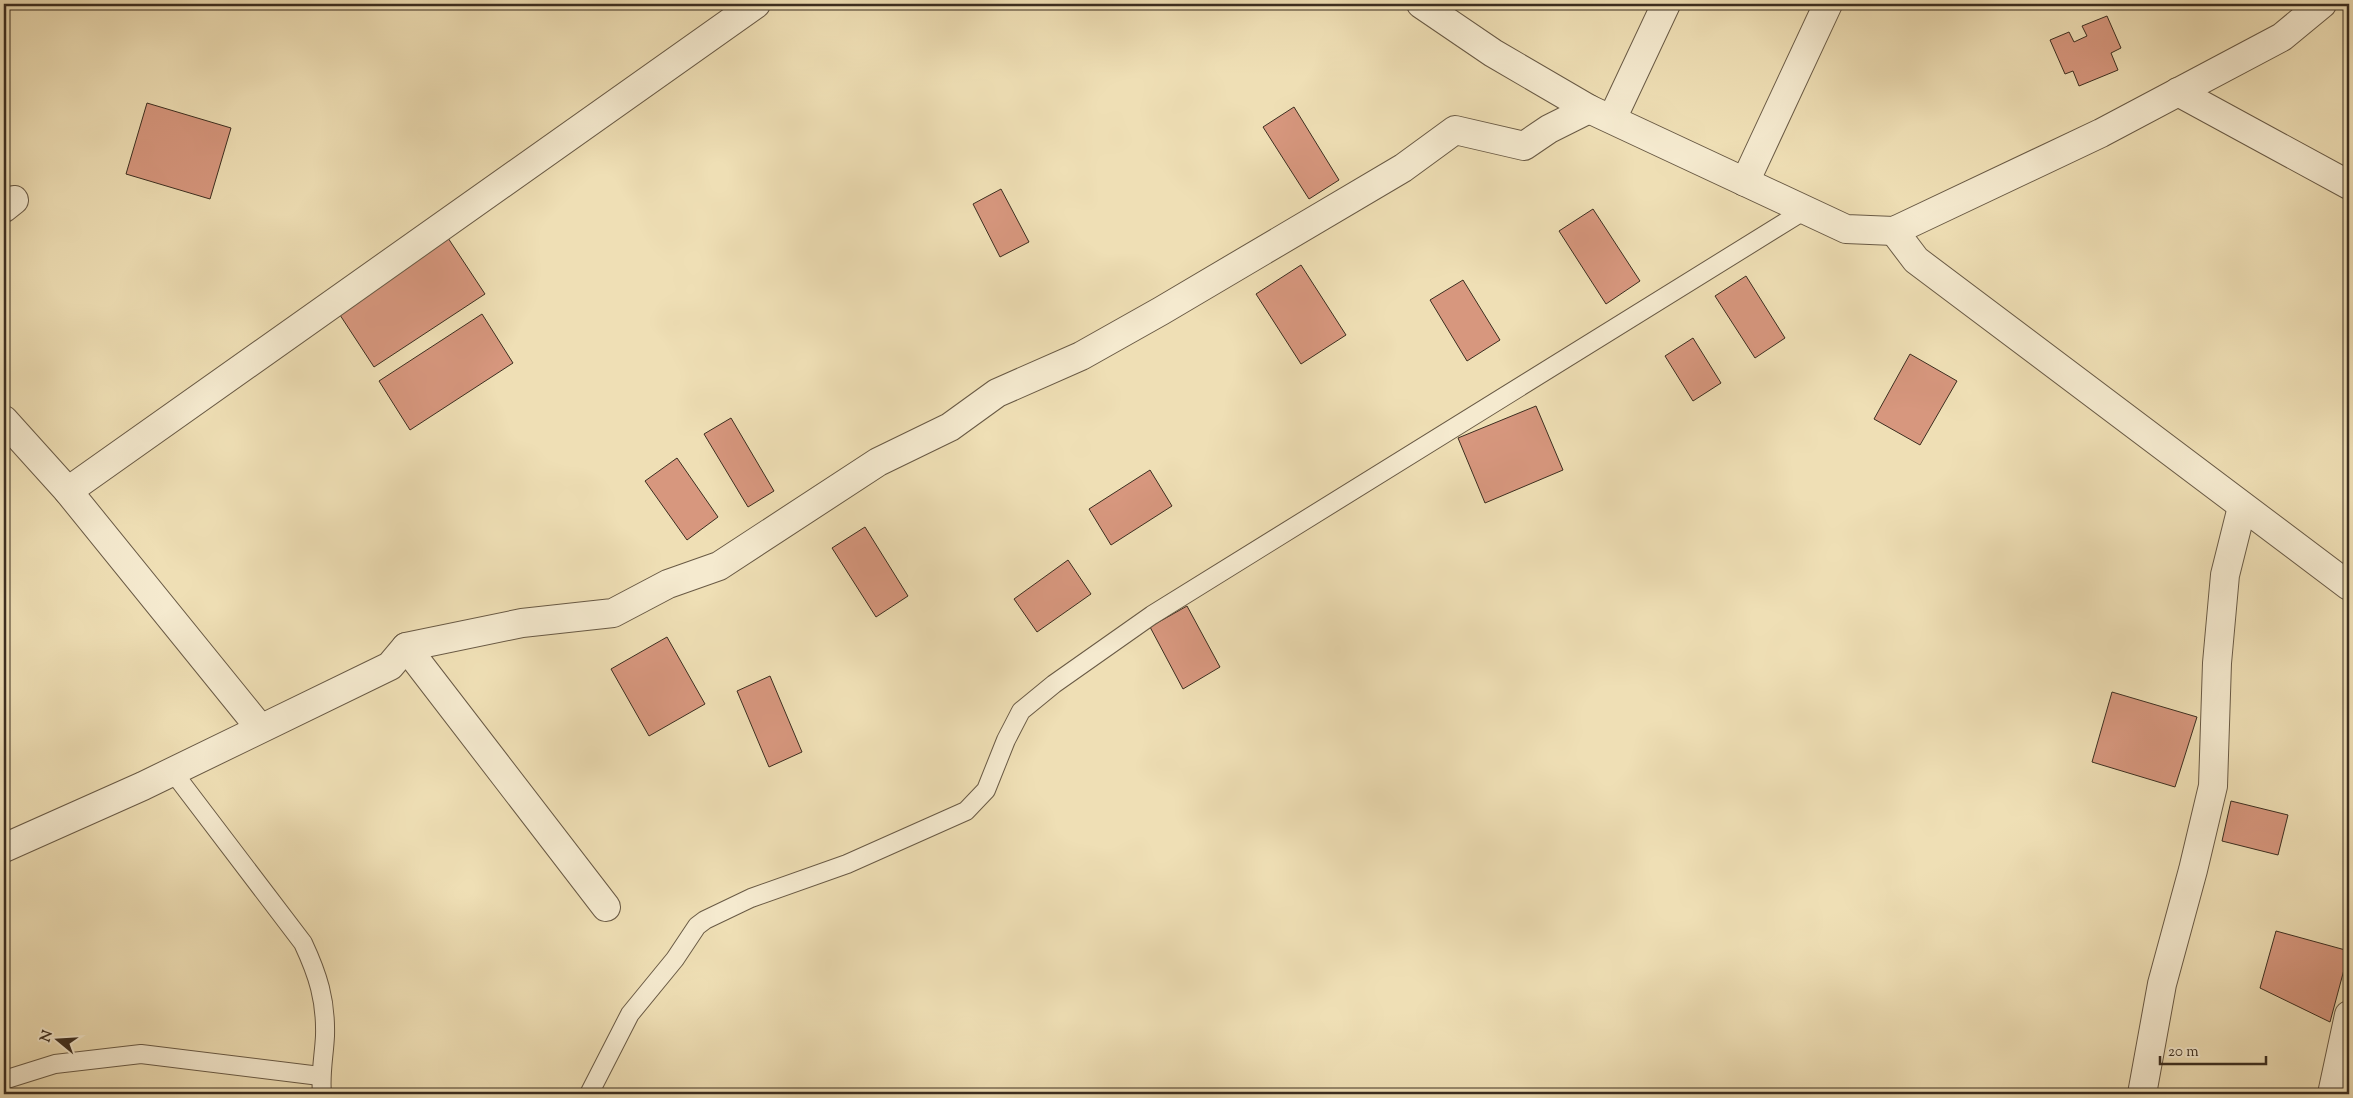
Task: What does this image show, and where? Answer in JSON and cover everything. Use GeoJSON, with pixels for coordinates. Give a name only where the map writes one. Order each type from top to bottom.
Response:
{"type":"FeatureCollection","features":[{"type":"Feature","properties":{"kind":"street"},"geometry":{"type":"LineString","coordinates":[[68,492],[756,4]]}},
{"type":"Feature","properties":{"kind":"street"},"geometry":{"type":"LineString","coordinates":[[1421,4],[1493,53],[1600,114],[1846,229],[1894,231],[2101,133],[2282,37],[2322,4]]}},
{"type":"Feature","properties":{"kind":"street"},"geometry":{"type":"LineString","coordinates":[[4,848],[173,772],[390,666],[406,647],[522,623],[613,614],[668,584],[719,566],[878,462],[950,427],[997,393],[1080,356],[1161,311],[1403,168],[1455,130],[1524,146],[1549,130],[1600,114],[1666,4]]}},
{"type":"Feature","properties":{"kind":"street"},"geometry":{"type":"LineString","coordinates":[[1745,182],[1828,4]]}},
{"type":"Feature","properties":{"kind":"street"},"geometry":{"type":"LineString","coordinates":[[2178,92],[2349,185]]}},
{"type":"Feature","properties":{"kind":"street"},"geometry":{"type":"LineString","coordinates":[[1894,231],[1916,260],[2349,586]]}},
{"type":"Feature","properties":{"kind":"street"},"geometry":{"type":"LineString","coordinates":[[4,420],[68,492],[260,728]]}},
{"type":"Feature","properties":{"kind":"street"},"geometry":{"type":"LineString","coordinates":[[2142,1094],[2162,984],[2194,870],[2213,786],[2218,663],[2225,575],[2242,507]]}},
{"type":"Feature","properties":{"kind":"street"},"geometry":{"type":"LineString","coordinates":[[406,647],[606,907]]}},
{"type":"Feature","properties":{"kind":"street"},"geometry":{"type":"LineString","coordinates":[[2332,1094],[2349,1015]]}},
{"type":"Feature","properties":{"kind":"lane"},"geometry":{"type":"LineString","coordinates":[[589,1094],[630,1014],[675,959],[696,926],[751,898],[848,864],[966,811],[986,790],[1006,740],[1021,712],[1054,684],[1152,615],[1805,210]]}},
{"type":"Feature","properties":{"kind":"lane"},"geometry":{"type":"LineString","coordinates":[[173,772],[304,942],[318,975],[324,1002],[325,1037],[320,1076],[322,1094]]}},
{"type":"Feature","properties":{"kind":"lane"},"geometry":{"type":"LineString","coordinates":[[4,1080],[55,1064],[142,1054],[320,1076]]}},
{"type":"Feature","properties":{"kind":"building"},"geometry":{"type":"Polygon","coordinates":[[[2107,16],[2121,48],[2111,53],[2118,70],[2079,86],[2073,71],[2065,74],[2050,40],[2069,32],[2074,42],[2087,36],[2082,26],[2107,16]]]}},
{"type":"Feature","properties":{"kind":"building"},"geometry":{"type":"Polygon","coordinates":[[[147,103],[231,128],[210,199],[126,174],[147,103]]]}},
{"type":"Feature","properties":{"kind":"building"},"geometry":{"type":"Polygon","coordinates":[[[1294,107],[1339,180],[1309,199],[1263,127],[1294,107]]]}},
{"type":"Feature","properties":{"kind":"building"},"geometry":{"type":"Polygon","coordinates":[[[1001,189],[1029,242],[1000,257],[973,204],[1001,189]]]}},
{"type":"Feature","properties":{"kind":"building"},"geometry":{"type":"Polygon","coordinates":[[[1593,209],[1640,281],[1606,304],[1559,231],[1593,209]]]}},
{"type":"Feature","properties":{"kind":"building"},"geometry":{"type":"Polygon","coordinates":[[[448,238],[485,294],[374,367],[338,312],[448,238]]]}},
{"type":"Feature","properties":{"kind":"building"},"geometry":{"type":"Polygon","coordinates":[[[1301,265],[1346,335],[1301,364],[1256,294],[1301,265]]]}},
{"type":"Feature","properties":{"kind":"building"},"geometry":{"type":"Polygon","coordinates":[[[1746,276],[1785,338],[1755,358],[1715,296],[1746,276]]]}},
{"type":"Feature","properties":{"kind":"building"},"geometry":{"type":"Polygon","coordinates":[[[1463,280],[1500,340],[1467,361],[1430,300],[1463,280]]]}},
{"type":"Feature","properties":{"kind":"building"},"geometry":{"type":"Polygon","coordinates":[[[482,314],[513,363],[410,430],[379,381],[482,314]]]}},
{"type":"Feature","properties":{"kind":"building"},"geometry":{"type":"Polygon","coordinates":[[[1693,338],[1721,383],[1693,401],[1665,356],[1693,338]]]}},
{"type":"Feature","properties":{"kind":"building"},"geometry":{"type":"Polygon","coordinates":[[[1910,354],[1957,381],[1920,445],[1874,419],[1910,354]]]}},
{"type":"Feature","properties":{"kind":"building"},"geometry":{"type":"Polygon","coordinates":[[[1536,406],[1563,470],[1485,503],[1458,438],[1536,406]]]}},
{"type":"Feature","properties":{"kind":"building"},"geometry":{"type":"Polygon","coordinates":[[[731,418],[774,491],[748,507],[704,434],[731,418]]]}},
{"type":"Feature","properties":{"kind":"building"},"geometry":{"type":"Polygon","coordinates":[[[677,458],[718,517],[687,540],[645,481],[677,458]]]}},
{"type":"Feature","properties":{"kind":"building"},"geometry":{"type":"Polygon","coordinates":[[[1150,470],[1172,506],[1111,545],[1089,509],[1150,470]]]}},
{"type":"Feature","properties":{"kind":"building"},"geometry":{"type":"Polygon","coordinates":[[[865,527],[908,596],[876,617],[832,548],[865,527]]]}},
{"type":"Feature","properties":{"kind":"building"},"geometry":{"type":"Polygon","coordinates":[[[1068,560],[1091,594],[1037,632],[1014,599],[1068,560]]]}},
{"type":"Feature","properties":{"kind":"building"},"geometry":{"type":"Polygon","coordinates":[[[1187,606],[1220,667],[1183,689],[1150,627],[1187,606]]]}},
{"type":"Feature","properties":{"kind":"building"},"geometry":{"type":"Polygon","coordinates":[[[667,637],[705,704],[649,736],[611,669],[667,637]]]}},
{"type":"Feature","properties":{"kind":"building"},"geometry":{"type":"Polygon","coordinates":[[[770,676],[802,752],[769,767],[737,691],[770,676]]]}},
{"type":"Feature","properties":{"kind":"building"},"geometry":{"type":"Polygon","coordinates":[[[2112,692],[2197,717],[2175,787],[2092,762],[2112,692]]]}},
{"type":"Feature","properties":{"kind":"building"},"geometry":{"type":"Polygon","coordinates":[[[2231,801],[2288,815],[2278,855],[2222,841],[2231,801]]]}},
{"type":"Feature","properties":{"kind":"building"},"geometry":{"type":"Polygon","coordinates":[[[2276,931],[2349,951],[2330,1022],[2260,988],[2276,931]]]}}]}
